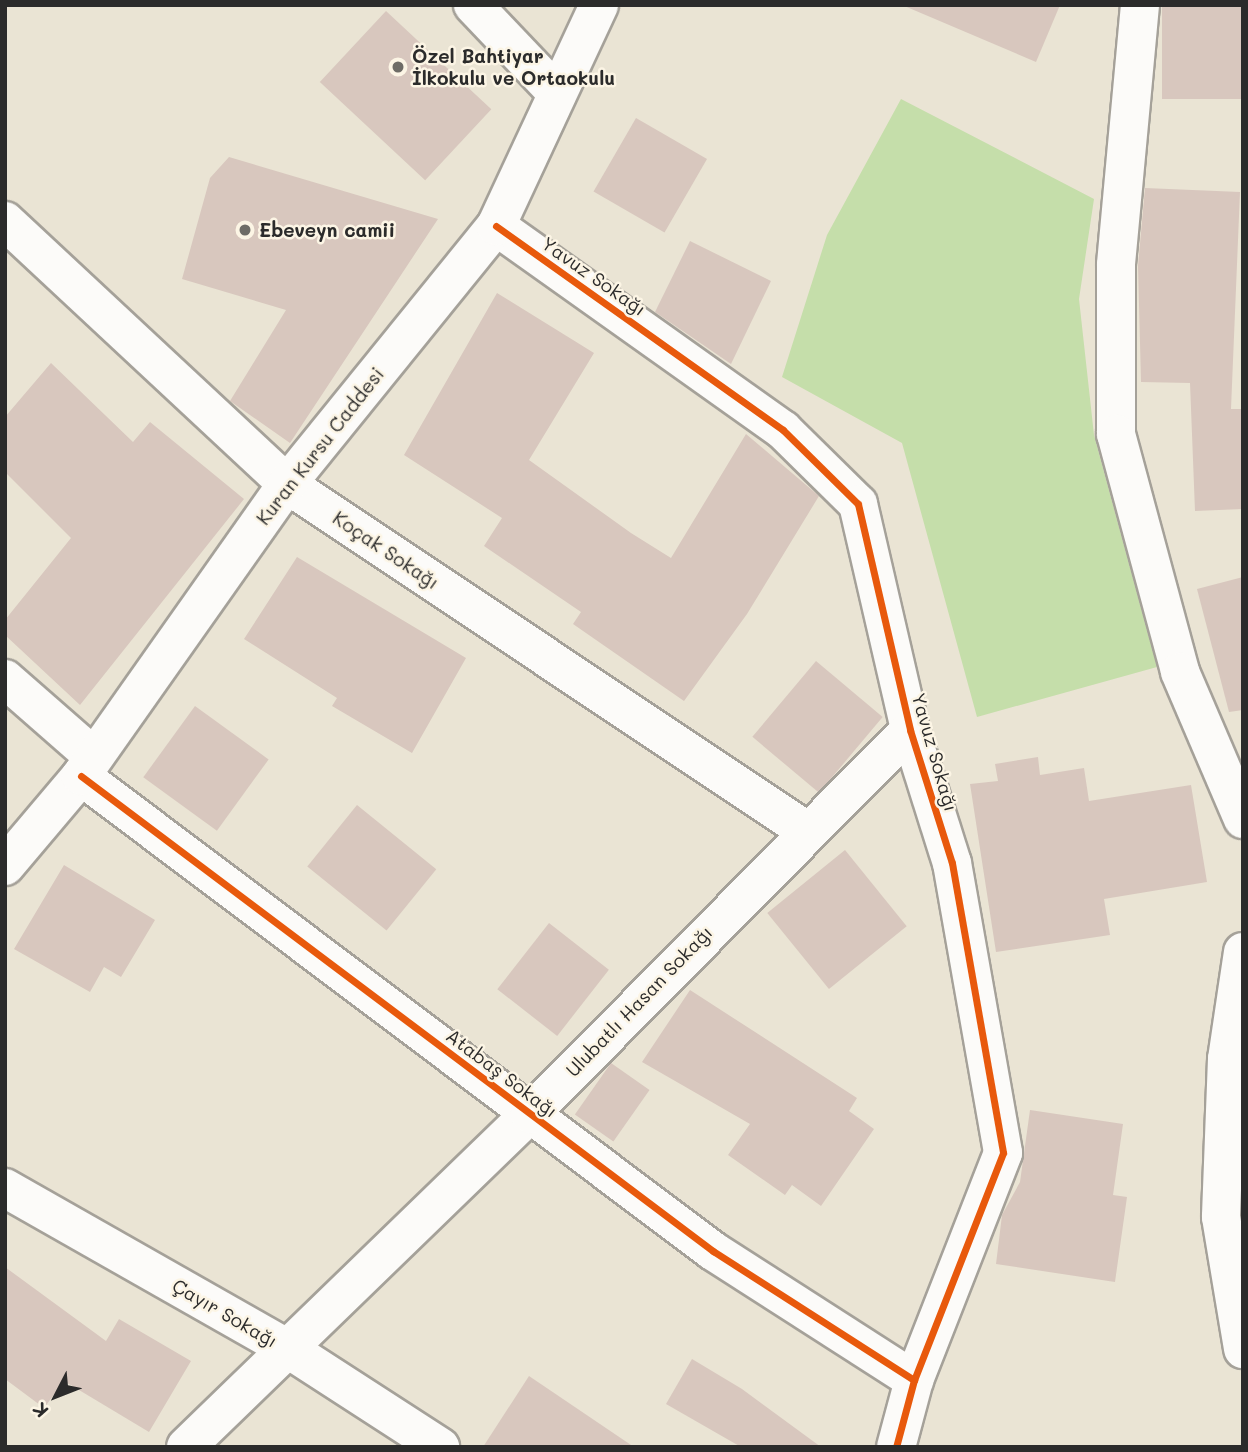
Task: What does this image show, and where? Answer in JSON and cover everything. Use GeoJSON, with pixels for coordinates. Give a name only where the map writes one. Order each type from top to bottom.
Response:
{"type":"FeatureCollection","features":[{"type":"Feature","properties":{"kind":"street"},"geometry":{"type":"LineString","coordinates":[[473,5],[554,90]]}},
{"type":"Feature","properties":{"kind":"street","name":"Kuran Kursu Caddesi"},"geometry":{"type":"LineString","coordinates":[[5,866],[87,766],[287,484],[495,226],[554,90],[599,5]]}},
{"type":"Feature","properties":{"kind":"street"},"geometry":{"type":"LineString","coordinates":[[1140,5],[1116,265],[1116,434],[1180,672],[1243,820]]}},
{"type":"Feature","properties":{"kind":"street","name":"Koçak Sokağı"},"geometry":{"type":"LineString","coordinates":[[5,221],[287,484],[805,830]]}},
{"type":"Feature","properties":{"kind":"street","name":"Yavuz Sokağı"},"geometry":{"type":"LineString","coordinates":[[495,226],[783,430],[858,504],[910,730],[952,863],[1003,1153],[914,1380],[896,1447]]}},
{"type":"Feature","properties":{"kind":"street","name":"Atabaş Sokağı"},"geometry":{"type":"LineString","coordinates":[[5,679],[87,766],[530,1114],[713,1251],[914,1380]]}},
{"type":"Feature","properties":{"kind":"street","name":"Ulubatlı Hasan Sokağı"},"geometry":{"type":"LineString","coordinates":[[186,1447],[290,1350],[530,1114],[805,830],[910,730]]}},
{"type":"Feature","properties":{"kind":"street"},"geometry":{"type":"LineString","coordinates":[[1243,952],[1227,1059],[1221,1217],[1239,1306],[1243,1349]]}},
{"type":"Feature","properties":{"kind":"street","name":"Çayır Sokağı"},"geometry":{"type":"LineString","coordinates":[[5,1188],[290,1350],[440,1447]]}},
{"type":"Feature","properties":{"kind":"green space"},"geometry":{"type":"Polygon","coordinates":[[[901,99],[1094,199],[1079,299],[1094,435],[1157,667],[977,717],[902,443],[782,377],[827,235],[901,99]]]}},
{"type":"Feature","properties":{"kind":"building"},"geometry":{"type":"Polygon","coordinates":[[[902,5],[1060,5],[1036,62],[902,5]]]}},
{"type":"Feature","properties":{"kind":"building"},"geometry":{"type":"Polygon","coordinates":[[[1162,5],[1243,5],[1243,99],[1162,99],[1162,5]]]}},
{"type":"Feature","properties":{"kind":"building"},"geometry":{"type":"Polygon","coordinates":[[[386,11],[491,109],[425,180],[320,82],[386,11]]]}},
{"type":"Feature","properties":{"kind":"building"},"geometry":{"type":"Polygon","coordinates":[[[636,118],[707,159],[665,233],[594,192],[636,118]]]}},
{"type":"Feature","properties":{"kind":"building"},"geometry":{"type":"Polygon","coordinates":[[[229,157],[438,219],[290,443],[230,401],[286,310],[182,279],[210,178],[229,157]]]}},
{"type":"Feature","properties":{"kind":"building"},"geometry":{"type":"Polygon","coordinates":[[[1145,188],[1240,192],[1231,409],[1243,409],[1243,509],[1195,511],[1190,383],[1141,382],[1138,266],[1145,188]]]}},
{"type":"Feature","properties":{"kind":"building"},"geometry":{"type":"Polygon","coordinates":[[[690,241],[771,281],[731,364],[655,312],[690,241]]]}},
{"type":"Feature","properties":{"kind":"building"},"geometry":{"type":"Polygon","coordinates":[[[497,293],[594,353],[529,460],[631,533],[671,558],[746,434],[819,496],[747,614],[684,701],[573,624],[581,612],[484,546],[502,518],[404,455],[497,293]]]}},
{"type":"Feature","properties":{"kind":"building"},"geometry":{"type":"Polygon","coordinates":[[[51,363],[133,442],[150,422],[244,499],[80,705],[5,635],[5,620],[71,538],[5,472],[5,417],[51,363]]]}},
{"type":"Feature","properties":{"kind":"building"},"geometry":{"type":"Polygon","coordinates":[[[297,557],[466,658],[412,753],[332,706],[337,698],[244,639],[297,557]]]}},
{"type":"Feature","properties":{"kind":"building"},"geometry":{"type":"Polygon","coordinates":[[[1243,577],[1243,710],[1229,712],[1197,589],[1243,577]]]}},
{"type":"Feature","properties":{"kind":"building"},"geometry":{"type":"Polygon","coordinates":[[[816,661],[883,717],[819,793],[752,737],[816,661]]]}},
{"type":"Feature","properties":{"kind":"building"},"geometry":{"type":"Polygon","coordinates":[[[195,706],[269,759],[217,831],[143,777],[195,706]]]}},
{"type":"Feature","properties":{"kind":"building"},"geometry":{"type":"Polygon","coordinates":[[[1038,757],[1040,775],[1084,768],[1089,801],[1191,785],[1207,882],[1104,899],[1110,935],[996,952],[970,784],[998,781],[995,764],[1038,757]]]}},
{"type":"Feature","properties":{"kind":"building"},"geometry":{"type":"Polygon","coordinates":[[[357,805],[436,869],[387,931],[307,866],[357,805]]]}},
{"type":"Feature","properties":{"kind":"building"},"geometry":{"type":"Polygon","coordinates":[[[845,850],[907,926],[829,989],[767,913],[845,850]]]}},
{"type":"Feature","properties":{"kind":"building"},"geometry":{"type":"Polygon","coordinates":[[[64,865],[155,920],[121,977],[104,967],[90,992],[14,949],[64,865]]]}},
{"type":"Feature","properties":{"kind":"building"},"geometry":{"type":"Polygon","coordinates":[[[549,923],[609,970],[557,1036],[497,989],[549,923]]]}},
{"type":"Feature","properties":{"kind":"building"},"geometry":{"type":"Polygon","coordinates":[[[690,990],[857,1098],[849,1111],[874,1129],[821,1206],[792,1185],[785,1195],[728,1155],[750,1124],[642,1062],[690,990]]]}},
{"type":"Feature","properties":{"kind":"building"},"geometry":{"type":"Polygon","coordinates":[[[611,1063],[650,1090],[613,1142],[575,1115],[611,1063]]]}},
{"type":"Feature","properties":{"kind":"building"},"geometry":{"type":"Polygon","coordinates":[[[1030,1110],[1123,1124],[1113,1195],[1127,1197],[1115,1282],[996,1264],[1002,1215],[1020,1182],[1030,1110]]]}},
{"type":"Feature","properties":{"kind":"building"},"geometry":{"type":"Polygon","coordinates":[[[5,1267],[106,1341],[119,1319],[191,1361],[149,1432],[64,1381],[44,1408],[5,1379],[5,1267]]]}},
{"type":"Feature","properties":{"kind":"building"},"geometry":{"type":"Polygon","coordinates":[[[692,1359],[742,1389],[821,1447],[741,1447],[666,1404],[692,1359]]]}},
{"type":"Feature","properties":{"kind":"building"},"geometry":{"type":"Polygon","coordinates":[[[529,1376],[634,1447],[483,1447],[529,1376]]]}},
{"type":"Feature","properties":{"kind":"cycle path"},"geometry":{"type":"LineString","coordinates":[[496,226],[783,430],[858,504],[910,730],[952,863],[1003,1153],[914,1380],[896,1447]]}},
{"type":"Feature","properties":{"kind":"cycle path"},"geometry":{"type":"LineString","coordinates":[[81,776],[713,1251],[914,1380]]}},
{"type":"Feature","properties":{"kind":"place","name":"Özel Bahtiyar İlkokulu ve Ortaokulu"},"geometry":{"type":"Point","coordinates":[398,67]}},
{"type":"Feature","properties":{"kind":"place","name":"Ebeveyn camii"},"geometry":{"type":"Point","coordinates":[245,230]}}]}
